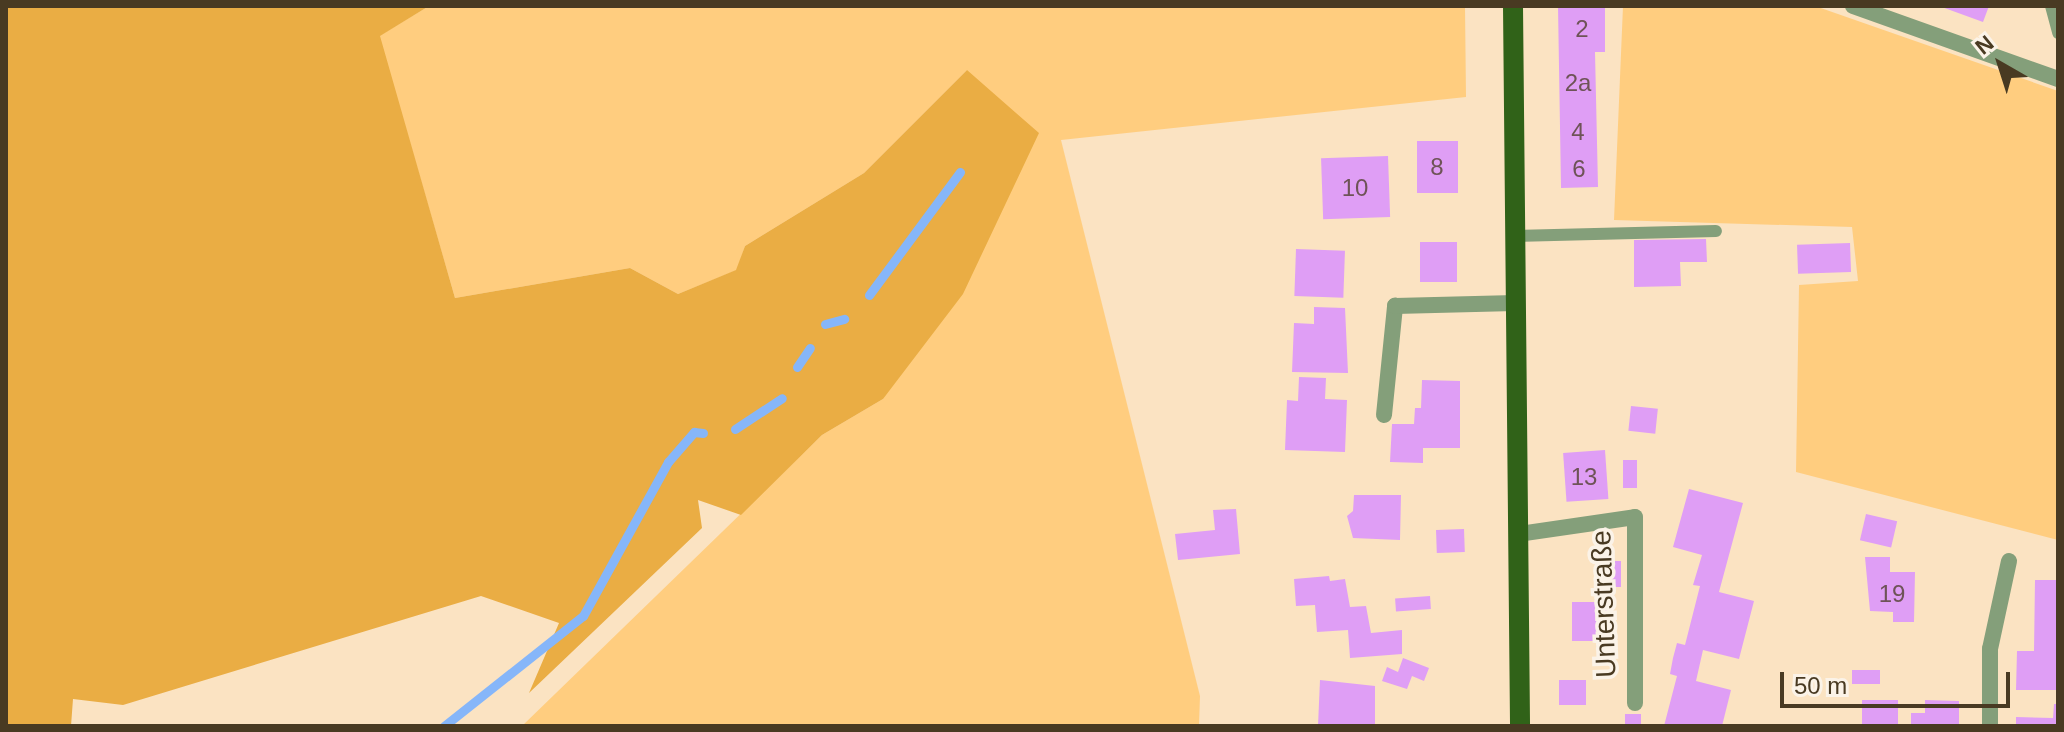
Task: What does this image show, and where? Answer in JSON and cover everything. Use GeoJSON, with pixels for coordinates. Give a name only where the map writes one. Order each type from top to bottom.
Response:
{"type":"FeatureCollection","features":[{"type":"Feature","properties":{"kind":"main road"},"geometry":{"type":"LineString","coordinates":[[1513,6],[1520,726]]}},
{"type":"Feature","properties":{"kind":"street"},"geometry":{"type":"LineString","coordinates":[[1853,6],[2058,79]]}},
{"type":"Feature","properties":{"kind":"street"},"geometry":{"type":"LineString","coordinates":[[1384,415],[1395,306],[1515,303]]}},
{"type":"Feature","properties":{"kind":"street","name":"Unterstraße"},"geometry":{"type":"LineString","coordinates":[[1519,534],[1635,517],[1635,703]]}},
{"type":"Feature","properties":{"kind":"street"},"geometry":{"type":"LineString","coordinates":[[1990,726],[1990,649],[2009,561]]}},
{"type":"Feature","properties":{"kind":"lane"},"geometry":{"type":"LineString","coordinates":[[2051,6],[2058,33]]}},
{"type":"Feature","properties":{"kind":"lane"},"geometry":{"type":"LineString","coordinates":[[1515,236],[1716,231]]}},
{"type":"Feature","properties":{"kind":"shaded area"},"geometry":{"type":"Polygon","coordinates":[[[6,6],[429,6],[380,36],[455,298],[630,268],[678,294],[736,270],[745,246],[864,173],[967,70],[1039,133],[963,294],[883,399],[822,435],[741,515],[698,500],[702,528],[529,693],[559,623],[481,596],[123,705],[73,699],[71,726],[6,726],[6,6]]]}},
{"type":"Feature","properties":{"kind":"shaded area"},"geometry":{"type":"Polygon","coordinates":[[[429,6],[1465,6],[1466,97],[1061,140],[1200,696],[1199,726],[522,726],[822,435],[883,399],[967,70],[864,173],[745,246],[737,270],[678,294],[630,268],[455,298],[379,36],[429,6]]]}},
{"type":"Feature","properties":{"kind":"shaded area"},"geometry":{"type":"Polygon","coordinates":[[[1623,6],[1815,6],[2058,91],[2058,540],[1796,472],[1799,285],[1858,281],[1852,227],[1614,220],[1623,6]]]}},
{"type":"Feature","properties":{"kind":"building"},"geometry":{"type":"Polygon","coordinates":[[[1558,6],[1605,6],[1605,52],[1595,52],[1598,187],[1561,188],[1558,6]]]}},
{"type":"Feature","properties":{"kind":"building"},"geometry":{"type":"Polygon","coordinates":[[[1939,6],[1989,6],[1983,22],[1939,6]]]}},
{"type":"Feature","properties":{"kind":"building"},"geometry":{"type":"Polygon","coordinates":[[[1417,141],[1458,141],[1458,193],[1417,193],[1417,141]]]}},
{"type":"Feature","properties":{"kind":"building"},"geometry":{"type":"Polygon","coordinates":[[[1388,156],[1390,217],[1323,219],[1321,158],[1388,156]]]}},
{"type":"Feature","properties":{"kind":"building"},"geometry":{"type":"Polygon","coordinates":[[[1706,239],[1707,262],[1680,262],[1681,286],[1634,287],[1634,240],[1706,239]]]}},
{"type":"Feature","properties":{"kind":"building"},"geometry":{"type":"Polygon","coordinates":[[[1420,242],[1457,242],[1457,282],[1420,282],[1420,242]]]}},
{"type":"Feature","properties":{"kind":"building"},"geometry":{"type":"Polygon","coordinates":[[[1850,243],[1851,272],[1798,274],[1797,245],[1850,243]]]}},
{"type":"Feature","properties":{"kind":"building"},"geometry":{"type":"Polygon","coordinates":[[[1296,249],[1345,251],[1343,298],[1294,296],[1296,249]]]}},
{"type":"Feature","properties":{"kind":"building"},"geometry":{"type":"Polygon","coordinates":[[[1314,307],[1345,308],[1348,373],[1292,372],[1294,323],[1314,324],[1314,307]]]}},
{"type":"Feature","properties":{"kind":"building"},"geometry":{"type":"Polygon","coordinates":[[[1299,377],[1326,378],[1325,399],[1347,400],[1345,452],[1285,450],[1287,400],[1298,401],[1299,377]]]}},
{"type":"Feature","properties":{"kind":"building"},"geometry":{"type":"Polygon","coordinates":[[[1422,380],[1460,381],[1460,448],[1423,448],[1423,463],[1390,462],[1392,424],[1414,424],[1415,408],[1421,408],[1422,380]]]}},
{"type":"Feature","properties":{"kind":"building"},"geometry":{"type":"Polygon","coordinates":[[[1631,406],[1658,409],[1655,434],[1628,431],[1631,406]]]}},
{"type":"Feature","properties":{"kind":"building"},"geometry":{"type":"Polygon","coordinates":[[[1605,450],[1608,499],[1567,502],[1563,453],[1605,450]]]}},
{"type":"Feature","properties":{"kind":"building"},"geometry":{"type":"Polygon","coordinates":[[[1623,460],[1637,460],[1637,488],[1623,488],[1623,460]]]}},
{"type":"Feature","properties":{"kind":"building"},"geometry":{"type":"Polygon","coordinates":[[[1689,489],[1743,503],[1719,592],[1754,601],[1739,659],[1703,650],[1696,681],[1731,690],[1722,726],[1664,726],[1677,676],[1670,674],[1673,658],[1677,643],[1685,645],[1700,586],[1693,585],[1702,555],[1673,547],[1689,489]]]}},
{"type":"Feature","properties":{"kind":"building"},"geometry":{"type":"Polygon","coordinates":[[[1354,495],[1401,495],[1400,540],[1353,538],[1347,516],[1353,511],[1354,495]]]}},
{"type":"Feature","properties":{"kind":"building"},"geometry":{"type":"Polygon","coordinates":[[[1236,509],[1240,554],[1178,560],[1175,534],[1215,530],[1213,510],[1236,509]]]}},
{"type":"Feature","properties":{"kind":"building"},"geometry":{"type":"Polygon","coordinates":[[[1866,514],[1897,521],[1891,548],[1860,540],[1866,514]]]}},
{"type":"Feature","properties":{"kind":"building"},"geometry":{"type":"Polygon","coordinates":[[[1464,529],[1465,552],[1437,553],[1436,530],[1464,529]]]}},
{"type":"Feature","properties":{"kind":"building"},"geometry":{"type":"Polygon","coordinates":[[[1865,557],[1890,557],[1890,572],[1915,572],[1914,622],[1893,622],[1893,612],[1870,611],[1865,557]]]}},
{"type":"Feature","properties":{"kind":"building"},"geometry":{"type":"Polygon","coordinates":[[[1595,561],[1621,561],[1621,587],[1595,587],[1595,561]]]}},
{"type":"Feature","properties":{"kind":"building"},"geometry":{"type":"Polygon","coordinates":[[[1329,576],[1330,581],[1345,579],[1350,607],[1366,606],[1371,633],[1402,630],[1402,654],[1350,658],[1348,630],[1317,632],[1315,605],[1296,606],[1294,579],[1329,576]]]}},
{"type":"Feature","properties":{"kind":"building"},"geometry":{"type":"Polygon","coordinates":[[[2035,580],[2058,580],[2058,690],[2016,690],[2017,651],[2034,651],[2035,580]]]}},
{"type":"Feature","properties":{"kind":"building"},"geometry":{"type":"Polygon","coordinates":[[[1430,596],[1431,609],[1396,611],[1395,598],[1430,596]]]}},
{"type":"Feature","properties":{"kind":"building"},"geometry":{"type":"Polygon","coordinates":[[[1572,602],[1611,602],[1611,641],[1572,641],[1572,602]]]}},
{"type":"Feature","properties":{"kind":"building"},"geometry":{"type":"Polygon","coordinates":[[[1403,658],[1429,668],[1424,681],[1412,676],[1407,689],[1382,681],[1387,667],[1398,672],[1403,658]]]}},
{"type":"Feature","properties":{"kind":"building"},"geometry":{"type":"Polygon","coordinates":[[[1852,670],[1880,670],[1880,684],[1852,684],[1852,670]]]}},
{"type":"Feature","properties":{"kind":"building"},"geometry":{"type":"Polygon","coordinates":[[[1320,680],[1375,686],[1375,726],[1318,726],[1320,680]]]}},
{"type":"Feature","properties":{"kind":"building"},"geometry":{"type":"Polygon","coordinates":[[[1559,680],[1586,680],[1586,705],[1559,705],[1559,680]]]}},
{"type":"Feature","properties":{"kind":"building"},"geometry":{"type":"Polygon","coordinates":[[[1862,700],[1898,700],[1898,726],[1862,726],[1862,700]]]}},
{"type":"Feature","properties":{"kind":"building"},"geometry":{"type":"Polygon","coordinates":[[[1925,700],[1959,701],[1959,726],[1911,726],[1911,713],[1925,713],[1925,700]]]}},
{"type":"Feature","properties":{"kind":"building"},"geometry":{"type":"Polygon","coordinates":[[[2054,704],[2058,704],[2058,726],[2016,726],[2016,717],[2053,718],[2054,704]]]}},
{"type":"Feature","properties":{"kind":"building"},"geometry":{"type":"Polygon","coordinates":[[[1625,714],[1641,714],[1641,726],[1625,726],[1625,714]]]}},
{"type":"Feature","properties":{"kind":"waterway"},"geometry":{"type":"LineString","coordinates":[[869,295],[960,172]]}},
{"type":"Feature","properties":{"kind":"waterway"},"geometry":{"type":"LineString","coordinates":[[825,324],[844,319]]}},
{"type":"Feature","properties":{"kind":"waterway"},"geometry":{"type":"LineString","coordinates":[[797,367],[810,348]]}},
{"type":"Feature","properties":{"kind":"waterway"},"geometry":{"type":"LineString","coordinates":[[735,429],[782,398]]}},
{"type":"Feature","properties":{"kind":"waterway"},"geometry":{"type":"LineString","coordinates":[[444,726],[583,616],[668,462],[694,432],[703,433]]}}]}
